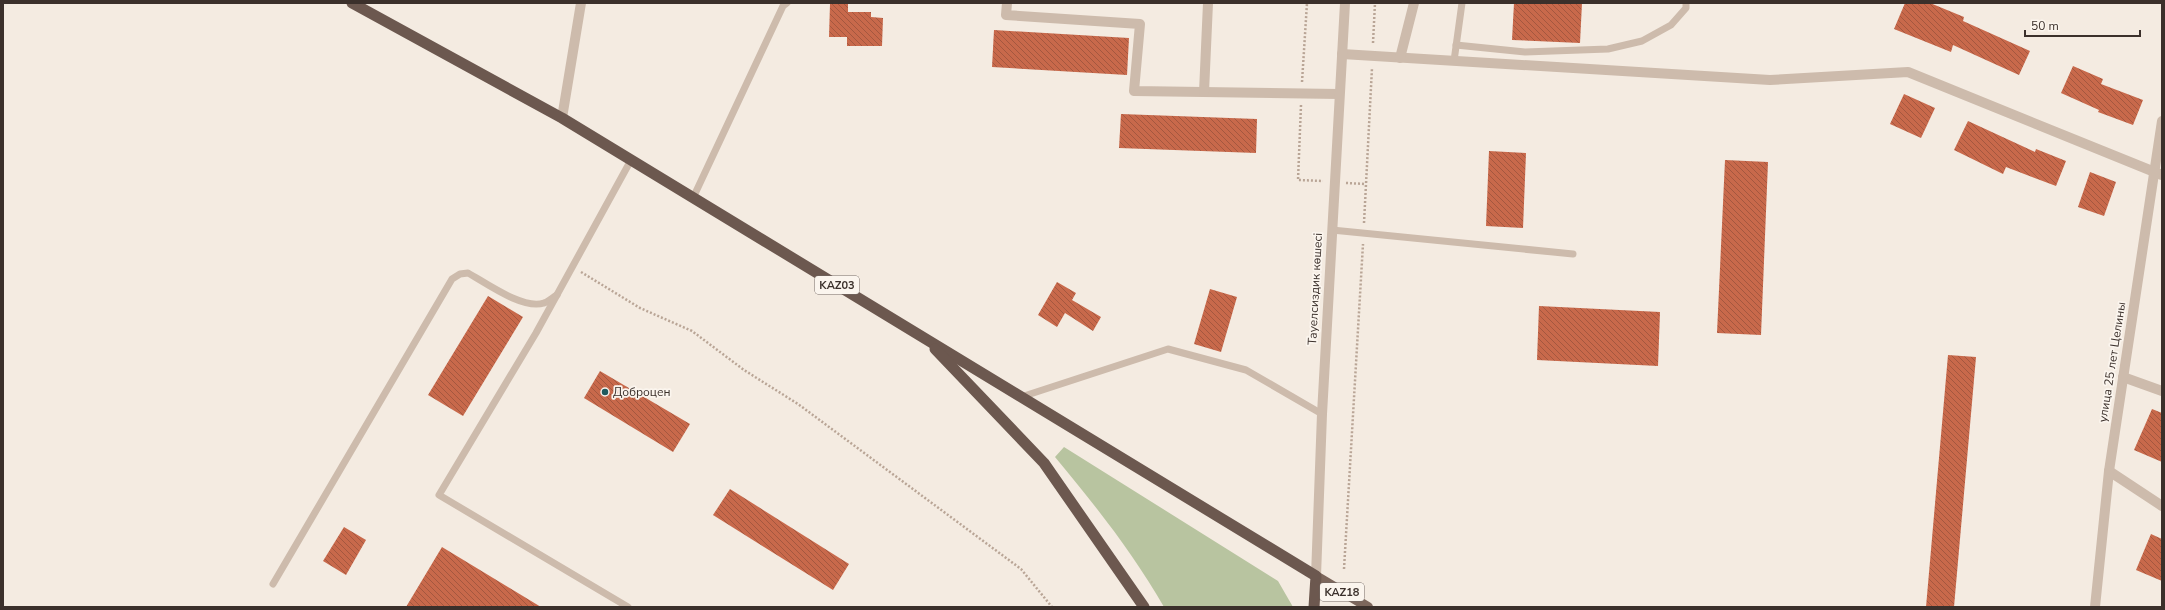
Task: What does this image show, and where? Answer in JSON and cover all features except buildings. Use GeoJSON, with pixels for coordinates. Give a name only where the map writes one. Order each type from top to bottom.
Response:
{"type":"FeatureCollection","features":[{"type":"Feature","properties":{"kind":"highway","name":"KАZ03"},"geometry":{"type":"LineString","coordinates":[[352,3],[562,118],[1316,576]]}},
{"type":"Feature","properties":{"kind":"highway","name":"KАZ03"},"geometry":{"type":"LineString","coordinates":[[924,337],[1044,463],[1144,607]]}},
{"type":"Feature","properties":{"kind":"highway"},"geometry":{"type":"LineString","coordinates":[[1314,607],[1316,576]]}},
{"type":"Feature","properties":{"kind":"main road","name":"KAZ18"},"geometry":{"type":"LineString","coordinates":[[1316,576],[1368,607]]}},
{"type":"Feature","properties":{"kind":"street"},"geometry":{"type":"LineString","coordinates":[[562,118],[581,3]]}},
{"type":"Feature","properties":{"kind":"street"},"geometry":{"type":"LineString","coordinates":[[1007,3],[1006,15],[1140,24],[1134,92],[1339,94]]}},
{"type":"Feature","properties":{"kind":"street"},"geometry":{"type":"LineString","coordinates":[[1204,92],[1208,3]]}},
{"type":"Feature","properties":{"kind":"street","name":"Тауелсиздик көшесі"},"geometry":{"type":"LineString","coordinates":[[1316,576],[1322,414],[1345,3]]}},
{"type":"Feature","properties":{"kind":"street"},"geometry":{"type":"LineString","coordinates":[[1400,58],[1414,3]]}},
{"type":"Feature","properties":{"kind":"street"},"geometry":{"type":"LineString","coordinates":[[1342,54],[1770,80],[1908,72],[2158,174]]}},
{"type":"Feature","properties":{"kind":"street","name":"улица 25 лет Целины"},"geometry":{"type":"LineString","coordinates":[[2095,607],[2109,471],[2123,377],[2158,174],[2162,121]]}},
{"type":"Feature","properties":{"kind":"street"},"geometry":{"type":"LineString","coordinates":[[2123,377],[2162,391]]}},
{"type":"Feature","properties":{"kind":"street"},"geometry":{"type":"LineString","coordinates":[[2109,471],[2162,506]]}},
{"type":"Feature","properties":{"kind":"lane"},"geometry":{"type":"LineString","coordinates":[[1454,61],[1462,3]]}},
{"type":"Feature","properties":{"kind":"lane"},"geometry":{"type":"LineString","coordinates":[[1456,45],[1525,52],[1608,49],[1642,41],[1671,25],[1686,8],[1686,3]]}},
{"type":"Feature","properties":{"kind":"lane"},"geometry":{"type":"LineString","coordinates":[[693,198],[783,4]]}},
{"type":"Feature","properties":{"kind":"lane"},"geometry":{"type":"LineString","coordinates":[[628,607],[439,496],[558,293],[632,160]]}},
{"type":"Feature","properties":{"kind":"lane"},"geometry":{"type":"LineString","coordinates":[[1332,230],[1573,254]]}},
{"type":"Feature","properties":{"kind":"lane"},"geometry":{"type":"LineString","coordinates":[[273,584],[452,280],[460,274],[468,273],[520,302],[535,304],[545,303],[558,293]]}},
{"type":"Feature","properties":{"kind":"lane"},"geometry":{"type":"LineString","coordinates":[[1021,397],[1168,349],[1246,370],[1322,414]]}},
{"type":"Feature","properties":{"kind":"path"},"geometry":{"type":"LineString","coordinates":[[1307,3],[1298,180],[1366,184]]}},
{"type":"Feature","properties":{"kind":"path"},"geometry":{"type":"LineString","coordinates":[[1344,569],[1375,3]]}},
{"type":"Feature","properties":{"kind":"path"},"geometry":{"type":"LineString","coordinates":[[574,265],[586,276],[640,308],[692,331],[744,370],[798,404],[1021,569],[1052,607]]}},
{"type":"Feature","properties":{"kind":"green space"},"geometry":{"type":"Polygon","coordinates":[[[1064,447],[1278,581],[1293,607],[1164,607],[1140,568],[1113,530],[1055,457],[1064,447]]]}},
{"type":"Feature","properties":{"kind":"place","name":"Доброцен"},"geometry":{"type":"Point","coordinates":[605,392]}}]}
